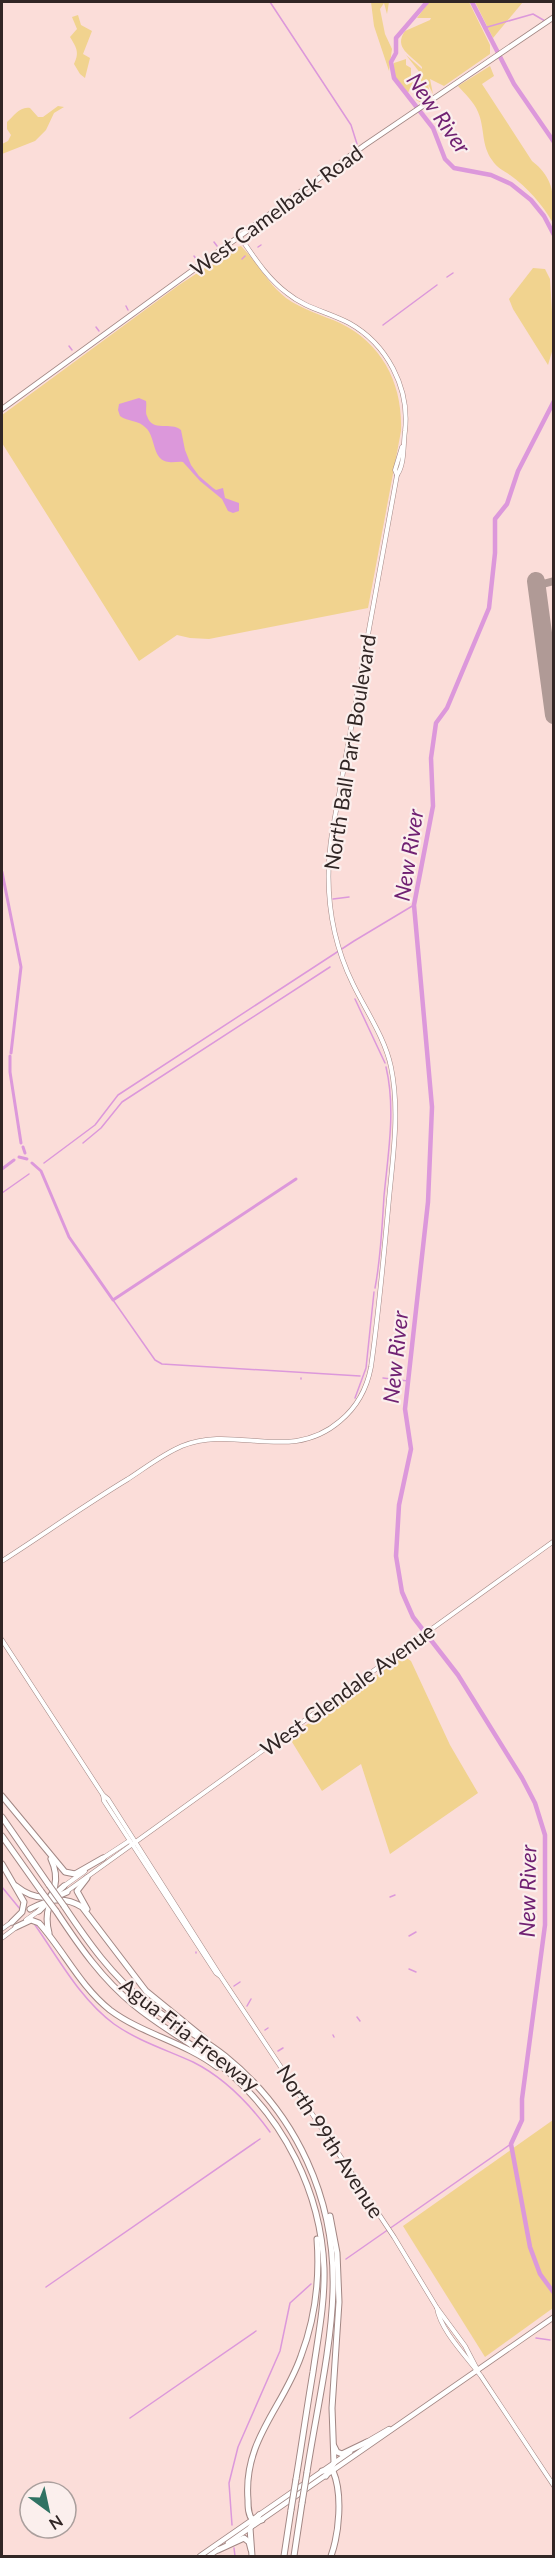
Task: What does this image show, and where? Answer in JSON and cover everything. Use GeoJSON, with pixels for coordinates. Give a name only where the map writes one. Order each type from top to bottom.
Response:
{"type":"FeatureCollection","features":[{"type":"Feature","properties":{"kind":"highway"},"geometry":{"type":"LineString","coordinates":[[2,1796],[46,1852],[65,1872],[71,1874],[103,1858]]}},
{"type":"Feature","properties":{"kind":"highway","name":"Agua Fria Freeway"},"geometry":{"type":"LineString","coordinates":[[2,1817],[95,1951],[128,1988],[147,2004],[222,2054],[254,2082],[270,2100],[303,2152],[322,2197],[333,2262],[330,2328],[294,2556]]}},
{"type":"Feature","properties":{"kind":"highway"},"geometry":{"type":"LineString","coordinates":[[2,1825],[17,1841]]}},
{"type":"Feature","properties":{"kind":"highway","name":"Agua Fria Freeway"},"geometry":{"type":"LineString","coordinates":[[2,1834],[87,1956],[114,1988],[135,2007],[213,2060],[244,2087],[284,2137],[302,2172],[314,2208],[323,2261],[322,2305],[284,2556]]}},
{"type":"Feature","properties":{"kind":"highway"},"geometry":{"type":"LineString","coordinates":[[46,1852],[55,1869],[47,1925],[53,1940]]}},
{"type":"Feature","properties":{"kind":"highway"},"geometry":{"type":"LineString","coordinates":[[2,1864],[24,1904],[22,1912],[12,1922]]}},
{"type":"Feature","properties":{"kind":"highway"},"geometry":{"type":"LineString","coordinates":[[87,1878],[80,1885],[77,1893],[124,1965],[146,1991],[222,2054]]}},
{"type":"Feature","properties":{"kind":"highway"},"geometry":{"type":"LineString","coordinates":[[15,1885],[29,1894],[79,1905],[92,1918]]}},
{"type":"Feature","properties":{"kind":"highway"},"geometry":{"type":"LineString","coordinates":[[30,1909],[65,1889]]}},
{"type":"Feature","properties":{"kind":"highway"},"geometry":{"type":"LineString","coordinates":[[39,1911],[51,1898]]}},
{"type":"Feature","properties":{"kind":"highway"},"geometry":{"type":"LineString","coordinates":[[16,1927],[31,1920],[37,1921],[84,1984],[111,2010],[126,2020],[188,2048],[244,2087]]}},
{"type":"Feature","properties":{"kind":"highway"},"geometry":{"type":"LineString","coordinates":[[303,2152],[312,2163],[323,2190],[337,2253],[339,2302],[332,2408],[334,2444],[332,2471],[338,2523],[332,2556]]}},
{"type":"Feature","properties":{"kind":"highway"},"geometry":{"type":"LineString","coordinates":[[252,2553],[250,2528],[252,2520],[249,2515],[247,2482],[252,2453],[297,2367],[312,2317],[318,2266],[314,2208]]}},
{"type":"Feature","properties":{"kind":"highway"},"geometry":{"type":"LineString","coordinates":[[334,2444],[337,2452],[342,2454],[367,2442]]}},
{"type":"Feature","properties":{"kind":"highway"},"geometry":{"type":"LineString","coordinates":[[324,2474],[332,2471]]}},
{"type":"Feature","properties":{"kind":"highway"},"geometry":{"type":"LineString","coordinates":[[252,2520],[260,2518]]}},
{"type":"Feature","properties":{"kind":"highway"},"geometry":{"type":"LineString","coordinates":[[218,2550],[244,2538],[249,2542],[252,2553]]}},
{"type":"Feature","properties":{"kind":"main road","name":"West Camelback Road"},"geometry":{"type":"LineString","coordinates":[[2,409],[409,115],[554,17]]}},
{"type":"Feature","properties":{"kind":"main road","name":"North Ball Park Boulevard"},"geometry":{"type":"LineString","coordinates":[[2,1561],[99,1496],[182,1446],[213,1439],[283,1444],[307,1439],[338,1423],[352,1409],[363,1392],[371,1367],[393,1148],[394,1097],[391,1066],[387,1053],[342,958],[328,895],[330,844],[397,476],[395,470],[405,424],[404,401],[398,380],[383,352],[372,340],[352,326],[304,304],[286,292],[271,279],[240,237]]}},
{"type":"Feature","properties":{"kind":"main road","name":"West Glendale Avenue"},"geometry":{"type":"LineString","coordinates":[[65,1889],[87,1878],[135,1844],[140,1837],[554,1541]]}},
{"type":"Feature","properties":{"kind":"main road","name":"North 99th Avenue"},"geometry":{"type":"LineString","coordinates":[[2,1640],[103,1795],[104,1801],[132,1839],[154,1879],[178,1910]]}},
{"type":"Feature","properties":{"kind":"main road","name":"West Glendale Avenue"},"geometry":{"type":"LineString","coordinates":[[65,1889],[103,1858],[132,1839],[140,1837]]}},
{"type":"Feature","properties":{"kind":"main road","name":"North 99th Avenue"},"geometry":{"type":"LineString","coordinates":[[135,1844],[161,1880],[216,1973],[221,1977],[392,2233],[437,2308],[465,2346],[477,2369],[554,2486]]}},
{"type":"Feature","properties":{"kind":"main road"},"geometry":{"type":"LineString","coordinates":[[154,1879],[161,1880],[159,1886]]}},
{"type":"Feature","properties":{"kind":"main road"},"geometry":{"type":"LineString","coordinates":[[2,1929],[30,1909]]}},
{"type":"Feature","properties":{"kind":"main road"},"geometry":{"type":"LineString","coordinates":[[2,1938],[39,1911]]}},
{"type":"Feature","properties":{"kind":"main road"},"geometry":{"type":"LineString","coordinates":[[332,2471],[554,2317]]}},
{"type":"Feature","properties":{"kind":"main road"},"geometry":{"type":"LineString","coordinates":[[209,2556],[324,2474],[334,2463],[391,2428]]}},
{"type":"Feature","properties":{"kind":"main road"},"geometry":{"type":"LineString","coordinates":[[200,2556],[252,2520]]}},
{"type":"Feature","properties":{"kind":"shaded area"},"geometry":{"type":"Polygon","coordinates":[[[371,2],[389,2],[387,14],[384,3],[380,9],[385,34],[392,49],[389,71],[374,26],[371,2]]]}},
{"type":"Feature","properties":{"kind":"shaded area"},"geometry":{"type":"Polygon","coordinates":[[[429,2],[469,2],[490,45],[490,54],[444,86],[430,79],[433,94],[428,84],[430,95],[420,102],[416,100],[420,93],[410,88],[408,93],[416,105],[396,80],[393,68],[394,63],[406,59],[406,65],[411,68],[411,79],[421,84],[421,74],[406,55],[422,69],[422,67],[405,51],[401,42],[405,31],[430,20],[431,18],[417,18],[429,2]]]}},
{"type":"Feature","properties":{"kind":"shaded area"},"geometry":{"type":"Polygon","coordinates":[[[475,2],[523,2],[493,38],[475,2]]]}},
{"type":"Feature","properties":{"kind":"shaded area"},"geometry":{"type":"Polygon","coordinates":[[[78,15],[81,25],[92,31],[83,54],[90,58],[85,78],[74,64],[77,50],[70,37],[77,29],[72,17],[78,15]]]}},
{"type":"Feature","properties":{"kind":"shaded area"},"geometry":{"type":"Polygon","coordinates":[[[490,66],[494,76],[482,84],[532,161],[549,181],[553,196],[553,223],[529,191],[492,160],[486,148],[478,112],[472,101],[458,86],[490,66]]]}},
{"type":"Feature","properties":{"kind":"shaded area"},"geometry":{"type":"Polygon","coordinates":[[[58,106],[64,107],[54,113],[46,130],[35,141],[2,154],[2,144],[8,141],[11,135],[7,129],[7,122],[17,112],[30,108],[38,117],[43,117],[58,106]]]}},
{"type":"Feature","properties":{"kind":"shaded area"},"geometry":{"type":"Polygon","coordinates":[[[241,246],[273,286],[286,298],[340,323],[368,342],[379,354],[394,382],[401,414],[401,431],[368,608],[209,639],[177,635],[139,661],[2,443],[2,415],[179,285],[241,246]]]}},
{"type":"Feature","properties":{"kind":"shaded area"},"geometry":{"type":"Polygon","coordinates":[[[533,268],[545,269],[550,279],[554,345],[548,365],[509,299],[533,268]]]}},
{"type":"Feature","properties":{"kind":"shaded area"},"geometry":{"type":"Polygon","coordinates":[[[139,398],[146,401],[146,414],[149,421],[157,426],[172,426],[181,430],[191,465],[199,476],[213,488],[216,490],[223,488],[225,498],[239,503],[239,511],[233,513],[228,511],[222,499],[200,481],[183,462],[169,462],[160,458],[146,428],[120,416],[119,404],[139,398]]]}},
{"type":"Feature","properties":{"kind":"shaded area"},"geometry":{"type":"Polygon","coordinates":[[[404,1656],[411,1661],[450,1745],[478,1793],[390,1854],[361,1764],[322,1791],[289,1737],[404,1656]]]}},
{"type":"Feature","properties":{"kind":"shaded area"},"geometry":{"type":"Polygon","coordinates":[[[553,2120],[553,2308],[485,2357],[403,2226],[553,2120]]]}},
{"type":"Feature","properties":{"kind":"waterway"},"geometry":{"type":"LineString","coordinates":[[270,2],[351,125],[357,144]]}},
{"type":"Feature","properties":{"kind":"waterway","name":"New River"},"geometry":{"type":"LineString","coordinates":[[427,2],[396,38],[396,53],[391,62],[394,78],[433,128],[445,159],[454,168],[491,175],[511,184],[531,200],[544,216],[554,235]]}},
{"type":"Feature","properties":{"kind":"waterway"},"geometry":{"type":"LineString","coordinates":[[472,2],[514,84],[554,142]]}},
{"type":"Feature","properties":{"kind":"waterway"},"geometry":{"type":"LineString","coordinates":[[484,28],[533,14],[545,21]]}},
{"type":"Feature","properties":{"kind":"waterway"},"geometry":{"type":"LineString","coordinates":[[214,242],[217,246]]}},
{"type":"Feature","properties":{"kind":"waterway"},"geometry":{"type":"LineString","coordinates":[[194,256],[197,260]]}},
{"type":"Feature","properties":{"kind":"waterway"},"geometry":{"type":"LineString","coordinates":[[242,259],[245,256]]}},
{"type":"Feature","properties":{"kind":"waterway"},"geometry":{"type":"LineString","coordinates":[[447,277],[453,273]]}},
{"type":"Feature","properties":{"kind":"waterway"},"geometry":{"type":"LineString","coordinates":[[383,325],[437,285]]}},
{"type":"Feature","properties":{"kind":"waterway"},"geometry":{"type":"LineString","coordinates":[[126,306],[128,310]]}},
{"type":"Feature","properties":{"kind":"waterway"},"geometry":{"type":"LineString","coordinates":[[96,327],[99,331]]}},
{"type":"Feature","properties":{"kind":"waterway"},"geometry":{"type":"LineString","coordinates":[[69,346],[72,350]]}},
{"type":"Feature","properties":{"kind":"waterway","name":"New River"},"geometry":{"type":"LineString","coordinates":[[554,401],[518,471],[507,504],[495,519],[495,553],[489,608],[447,708],[436,723],[431,758],[433,806],[414,905],[432,1107],[428,1202],[405,1409],[411,1449],[399,1505],[396,1556],[402,1592],[413,1617],[458,1675],[522,1778],[535,1803],[545,1835],[545,1925],[522,2099],[522,2120],[511,2144],[530,2247],[540,2274],[554,2293]]}},
{"type":"Feature","properties":{"kind":"waterway"},"geometry":{"type":"LineString","coordinates":[[2,872],[21,967],[11,1053]]}},
{"type":"Feature","properties":{"kind":"waterway"},"geometry":{"type":"LineString","coordinates":[[333,899],[349,897]]}},
{"type":"Feature","properties":{"kind":"waterway"},"geometry":{"type":"LineString","coordinates":[[44,1163],[95,1125],[118,1095],[354,941],[414,905]]}},
{"type":"Feature","properties":{"kind":"waterway"},"geometry":{"type":"LineString","coordinates":[[83,1143],[101,1128],[122,1102],[330,967]]}},
{"type":"Feature","properties":{"kind":"waterway"},"geometry":{"type":"LineString","coordinates":[[355,999],[385,1063]]}},
{"type":"Feature","properties":{"kind":"waterway"},"geometry":{"type":"LineString","coordinates":[[10,1056],[10,1072],[21,1143]]}},
{"type":"Feature","properties":{"kind":"waterway"},"geometry":{"type":"LineString","coordinates":[[375,1288],[391,1115],[386,1067]]}},
{"type":"Feature","properties":{"kind":"waterway"},"geometry":{"type":"LineString","coordinates":[[23,1147],[25,1153]]}},
{"type":"Feature","properties":{"kind":"waterway"},"geometry":{"type":"LineString","coordinates":[[19,1157],[27,1159]]}},
{"type":"Feature","properties":{"kind":"waterway"},"geometry":{"type":"LineString","coordinates":[[2,1169],[14,1160]]}},
{"type":"Feature","properties":{"kind":"waterway"},"geometry":{"type":"LineString","coordinates":[[32,1163],[41,1171],[69,1237],[113,1300],[296,1179]]}},
{"type":"Feature","properties":{"kind":"waterway"},"geometry":{"type":"LineString","coordinates":[[2,1193],[29,1174]]}},
{"type":"Feature","properties":{"kind":"waterway"},"geometry":{"type":"LineString","coordinates":[[355,1398],[366,1368],[374,1292]]}},
{"type":"Feature","properties":{"kind":"waterway"},"geometry":{"type":"LineString","coordinates":[[113,1300],[155,1360],[162,1364],[360,1376]]}},
{"type":"Feature","properties":{"kind":"waterway"},"geometry":{"type":"LineString","coordinates":[[383,1378],[408,1381]]}},
{"type":"Feature","properties":{"kind":"waterway"},"geometry":{"type":"LineString","coordinates":[[2,1887],[20,1909]]}},
{"type":"Feature","properties":{"kind":"waterway"},"geometry":{"type":"LineString","coordinates":[[390,1897],[395,1895]]}},
{"type":"Feature","properties":{"kind":"waterway"},"geometry":{"type":"LineString","coordinates":[[35,1925],[80,1991],[102,2014],[133,2035],[205,2068],[245,2101],[270,2132]]}},
{"type":"Feature","properties":{"kind":"waterway"},"geometry":{"type":"LineString","coordinates":[[409,1936],[416,1932]]}},
{"type":"Feature","properties":{"kind":"waterway"},"geometry":{"type":"LineString","coordinates":[[409,1969],[416,1972]]}},
{"type":"Feature","properties":{"kind":"waterway"},"geometry":{"type":"LineString","coordinates":[[234,1986],[240,1982]]}},
{"type":"Feature","properties":{"kind":"waterway"},"geometry":{"type":"LineString","coordinates":[[247,2006],[251,1999]]}},
{"type":"Feature","properties":{"kind":"waterway"},"geometry":{"type":"LineString","coordinates":[[357,2017],[360,2021]]}},
{"type":"Feature","properties":{"kind":"waterway"},"geometry":{"type":"LineString","coordinates":[[278,2051],[283,2048]]}},
{"type":"Feature","properties":{"kind":"waterway"},"geometry":{"type":"LineString","coordinates":[[46,2287],[260,2139]]}},
{"type":"Feature","properties":{"kind":"waterway"},"geometry":{"type":"LineString","coordinates":[[346,2259],[511,2144]]}},
{"type":"Feature","properties":{"kind":"waterway"},"geometry":{"type":"LineString","coordinates":[[232,2525],[229,2483],[238,2447],[280,2351],[290,2303],[311,2284]]}},
{"type":"Feature","properties":{"kind":"waterway"},"geometry":{"type":"LineString","coordinates":[[130,2418],[256,2331]]}},
{"type":"Feature","properties":{"kind":"waterway"},"geometry":{"type":"LineString","coordinates":[[536,2338],[550,2340]]}},
{"type":"Feature","properties":{"kind":"waterway"},"geometry":{"type":"LineString","coordinates":[[234,2548],[235,2556]]}},
{"type":"Feature","properties":{"kind":"taxiway"},"geometry":{"type":"LineString","coordinates":[[538,592],[543,584],[554,581]]}},
{"type":"Feature","properties":{"kind":"runway"},"geometry":{"type":"LineString","coordinates":[[536,581],[554,715]]}}]}
